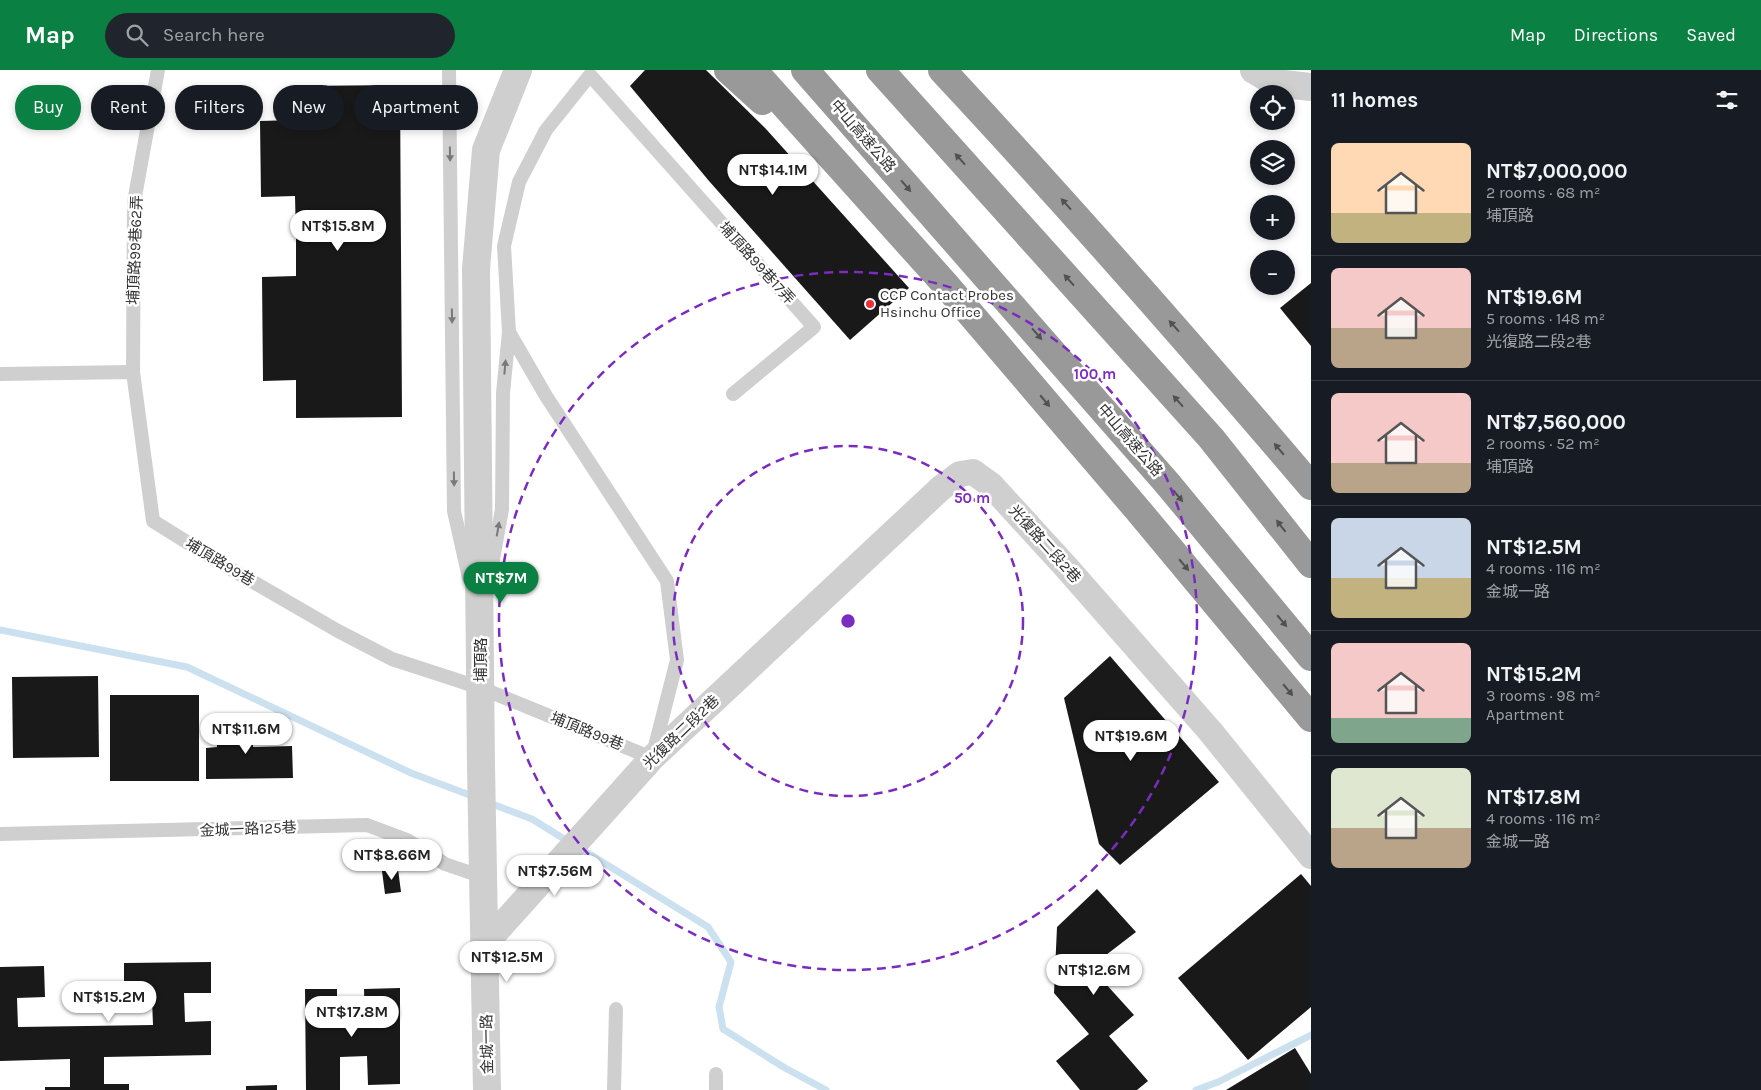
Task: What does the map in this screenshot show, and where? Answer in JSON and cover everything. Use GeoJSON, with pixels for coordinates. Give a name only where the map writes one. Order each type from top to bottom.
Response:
{"type":"FeatureCollection","features":[{"type":"Feature","properties":{"kind":"highway"},"geometry":{"type":"LineString","coordinates":[[728,70],[749,88],[945,284]]}},
{"type":"Feature","properties":{"kind":"highway"},"geometry":{"type":"LineString","coordinates":[[753,70],[945,284],[1137,509],[1311,718]]}},
{"type":"Feature","properties":{"kind":"highway","name":"中山高速公路"},"geometry":{"type":"LineString","coordinates":[[805,70],[1167,483],[1311,657]]}},
{"type":"Feature","properties":{"kind":"highway"},"geometry":{"type":"LineString","coordinates":[[880,70],[1211,438],[1311,564]]}},
{"type":"Feature","properties":{"kind":"highway"},"geometry":{"type":"LineString","coordinates":[[942,70],[1042,177],[1202,358],[1311,486]]}},
{"type":"Feature","properties":{"kind":"highway"},"geometry":{"type":"LineString","coordinates":[[967,70],[1042,177]]}},
{"type":"Feature","properties":{"kind":"street","name":"埔頂路"},"geometry":{"type":"LineString","coordinates":[[483,877],[476,442],[476,269],[486,150],[518,70]]}},
{"type":"Feature","properties":{"kind":"street"},"geometry":{"type":"LineString","coordinates":[[1254,70],[1276,84],[1311,87]]}},
{"type":"Feature","properties":{"kind":"street","name":"光復路二段2巷"},"geometry":{"type":"LineString","coordinates":[[485,944],[652,758],[941,488],[960,474],[974,472],[991,485],[1066,567],[1210,731],[1311,856]]}},
{"type":"Feature","properties":{"kind":"street","name":"金城一路"},"geometry":{"type":"LineString","coordinates":[[483,877],[488,1090]]}},
{"type":"Feature","properties":{"kind":"lane","name":"埔頂路99巷62弄"},"geometry":{"type":"LineString","coordinates":[[133,372],[134,202],[158,70]]}},
{"type":"Feature","properties":{"kind":"lane"},"geometry":{"type":"LineString","coordinates":[[449,70],[454,510],[480,629]]}},
{"type":"Feature","properties":{"kind":"lane","name":"埔頂路99巷17弄"},"geometry":{"type":"LineString","coordinates":[[509,332],[504,246],[519,182],[546,130],[590,75],[814,327],[733,394]]}},
{"type":"Feature","properties":{"kind":"lane"},"geometry":{"type":"LineString","coordinates":[[480,629],[502,510],[503,393],[509,332]]}},
{"type":"Feature","properties":{"kind":"lane"},"geometry":{"type":"LineString","coordinates":[[509,332],[546,396],[667,581],[677,660],[652,758]]}},
{"type":"Feature","properties":{"kind":"lane"},"geometry":{"type":"LineString","coordinates":[[0,374],[133,372]]}},
{"type":"Feature","properties":{"kind":"lane","name":"埔頂路99巷"},"geometry":{"type":"LineString","coordinates":[[133,372],[153,521],[217,561],[392,659],[481,688],[652,758]]}},
{"type":"Feature","properties":{"kind":"lane","name":"金城一路125巷"},"geometry":{"type":"LineString","coordinates":[[0,834],[367,825],[407,840],[445,864],[483,877]]}},
{"type":"Feature","properties":{"kind":"lane"},"geometry":{"type":"LineString","coordinates":[[614,1090],[616,1009]]}},
{"type":"Feature","properties":{"kind":"lane"},"geometry":{"type":"LineString","coordinates":[[716,1074],[716,1090]]}},
{"type":"Feature","properties":{"kind":"building"},"geometry":{"type":"Polygon","coordinates":[[[645,70],[706,70],[766,129],[909,288],[850,340],[709,181],[630,86],[645,70]]]}},
{"type":"Feature","properties":{"kind":"building"},"geometry":{"type":"Polygon","coordinates":[[[354,85],[354,130],[400,130],[402,417],[296,418],[296,380],[263,381],[262,277],[296,276],[296,238],[295,196],[261,197],[260,130],[263,130],[263,121],[273,121],[273,130],[344,130],[344,86],[354,85]]]}},
{"type":"Feature","properties":{"kind":"building"},"geometry":{"type":"Polygon","coordinates":[[[1311,283],[1311,346],[1280,308],[1311,283]]]}},
{"type":"Feature","properties":{"kind":"building"},"geometry":{"type":"Polygon","coordinates":[[[1110,656],[1219,782],[1120,865],[1099,844],[1064,698],[1110,656]]]}},
{"type":"Feature","properties":{"kind":"building"},"geometry":{"type":"Polygon","coordinates":[[[98,676],[99,757],[13,758],[12,677],[98,676]]]}},
{"type":"Feature","properties":{"kind":"building"},"geometry":{"type":"Polygon","coordinates":[[[110,695],[199,695],[199,781],[110,781],[110,695]]]}},
{"type":"Feature","properties":{"kind":"building"},"geometry":{"type":"Polygon","coordinates":[[[253,719],[253,747],[292,746],[293,778],[206,779],[206,748],[217,747],[217,720],[253,719]]]}},
{"type":"Feature","properties":{"kind":"building"},"geometry":{"type":"Polygon","coordinates":[[[398,869],[401,892],[385,894],[382,871],[398,869]]]}},
{"type":"Feature","properties":{"kind":"building"},"geometry":{"type":"Polygon","coordinates":[[[1301,874],[1311,886],[1311,1007],[1248,1060],[1178,978],[1301,874]]]}},
{"type":"Feature","properties":{"kind":"building"},"geometry":{"type":"Polygon","coordinates":[[[1097,889],[1136,932],[1106,955],[1105,983],[1134,1015],[1109,1036],[1148,1081],[1137,1090],[1080,1090],[1056,1061],[1089,1034],[1054,993],[1057,927],[1097,889]]]}},
{"type":"Feature","properties":{"kind":"building"},"geometry":{"type":"Polygon","coordinates":[[[211,962],[211,993],[184,993],[185,1022],[211,1021],[211,1055],[104,1057],[104,1084],[129,1084],[129,1090],[45,1090],[45,1087],[70,1087],[70,1059],[0,1061],[0,967],[44,966],[45,997],[17,998],[18,1027],[153,1025],[152,999],[124,1000],[124,963],[211,962]]]}},
{"type":"Feature","properties":{"kind":"building"},"geometry":{"type":"Polygon","coordinates":[[[400,988],[400,1084],[368,1085],[367,1056],[340,1057],[340,1090],[306,1090],[305,989],[337,989],[337,1024],[365,1024],[364,989],[400,988]]]}},
{"type":"Feature","properties":{"kind":"building"},"geometry":{"type":"Polygon","coordinates":[[[1295,1048],[1311,1074],[1311,1090],[1226,1090],[1295,1048]]]}},
{"type":"Feature","properties":{"kind":"building"},"geometry":{"type":"Polygon","coordinates":[[[277,1085],[277,1090],[246,1090],[246,1086],[277,1085]]]}},
{"type":"Feature","properties":{"kind":"waterway"},"geometry":{"type":"LineString","coordinates":[[0,630],[187,667],[411,773],[475,797]]}},
{"type":"Feature","properties":{"kind":"waterway"},"geometry":{"type":"LineString","coordinates":[[487,802],[532,819],[569,842]]}},
{"type":"Feature","properties":{"kind":"waterway"},"geometry":{"type":"LineString","coordinates":[[578,847],[708,927],[731,962],[719,1007],[723,1029],[785,1068],[826,1090]]}},
{"type":"Feature","properties":{"kind":"waterway"},"geometry":{"type":"LineString","coordinates":[[1196,1090],[1218,1082],[1311,1035]]}},
{"type":"Feature","properties":{"kind":"place","name":"CCP Contact Probes Hsinchu Office"},"geometry":{"type":"Point","coordinates":[870,304]}}]}
